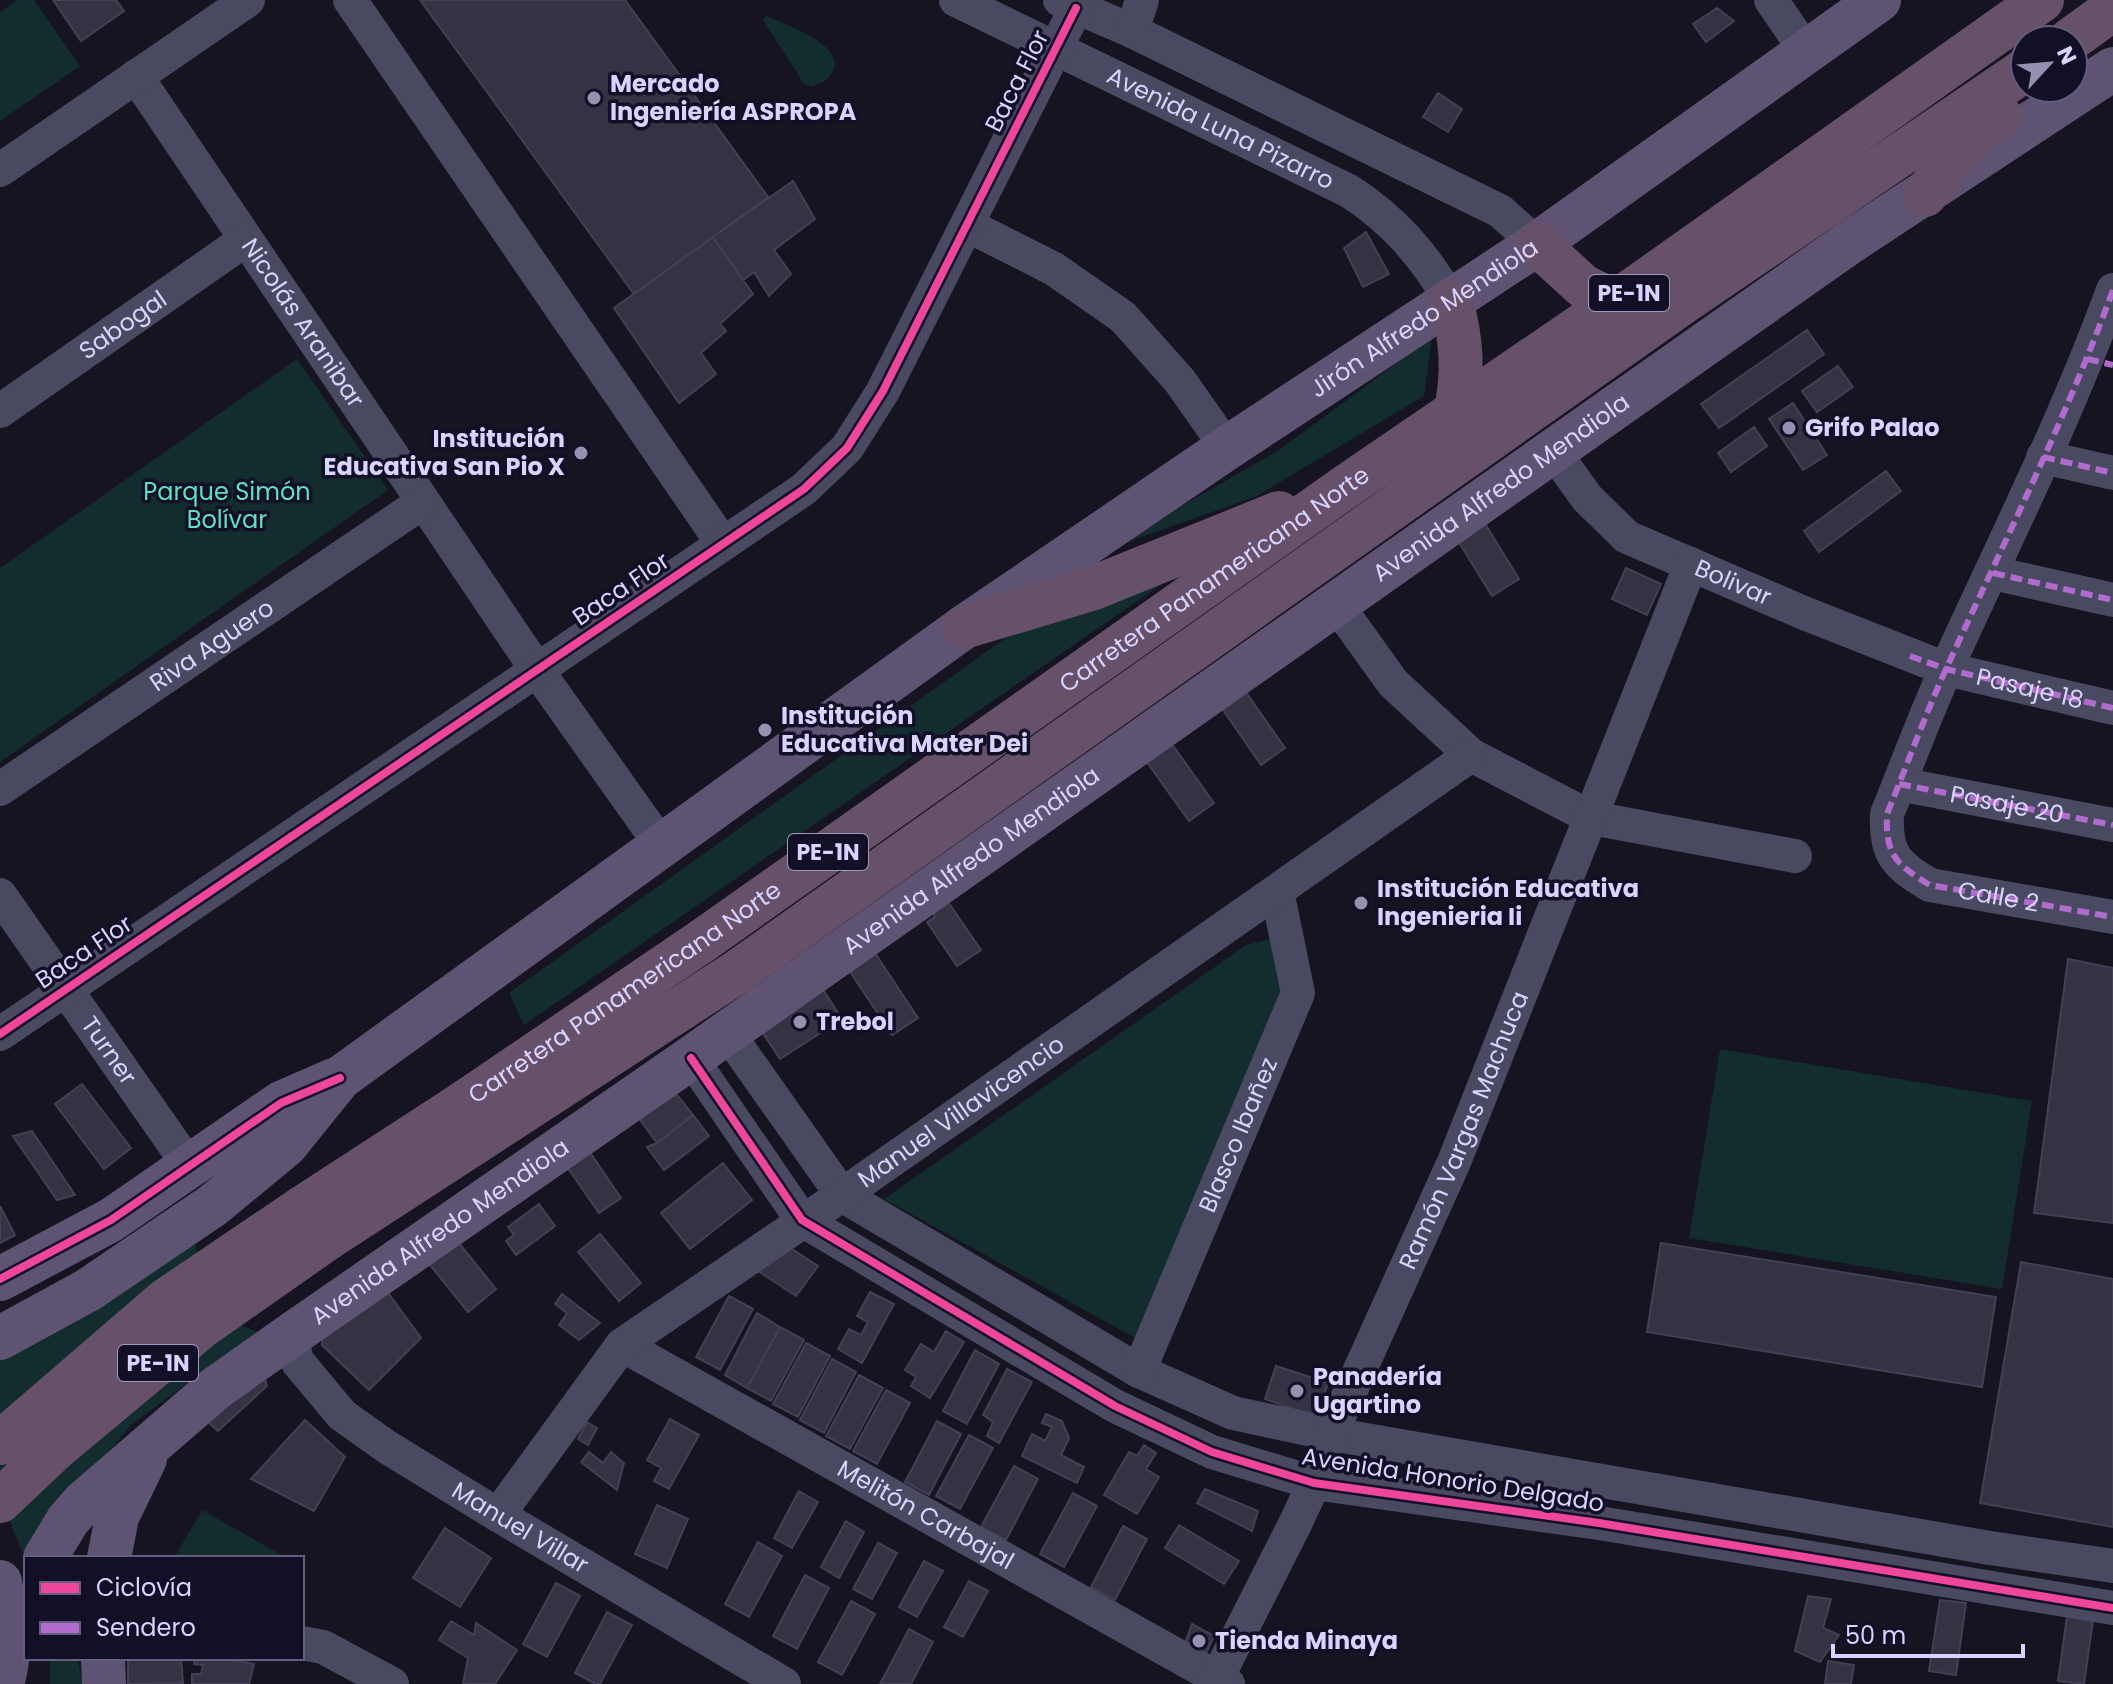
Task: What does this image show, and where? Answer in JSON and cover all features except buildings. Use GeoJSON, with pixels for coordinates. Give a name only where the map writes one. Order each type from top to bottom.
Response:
{"type":"FeatureCollection","features":[{"type":"Feature","properties":{"kind":"highway","name":"Carretera Panamericana Norte"},"geometry":{"type":"LineString","coordinates":[[0,1501],[56,1448],[201,1327],[315,1223],[459,1106],[702,941],[2042,0]]}},
{"type":"Feature","properties":{"kind":"highway"},"geometry":{"type":"LineString","coordinates":[[2089,27],[2113,9]]}},
{"type":"Feature","properties":{"kind":"highway","name":"Carretera Panamericana Norte"},"geometry":{"type":"LineString","coordinates":[[0,1443],[166,1300],[315,1223],[737,972],[1682,303],[2009,81]]}},
{"type":"Feature","properties":{"kind":"highway"},"geometry":{"type":"LineString","coordinates":[[1925,195],[1964,143],[2016,104]]}},
{"type":"Feature","properties":{"kind":"highway"},"geometry":{"type":"LineString","coordinates":[[1537,244],[1583,286],[1616,302]]}},
{"type":"Feature","properties":{"kind":"highway"},"geometry":{"type":"LineString","coordinates":[[1451,301],[1462,350],[1460,392],[1455,414]]}},
{"type":"Feature","properties":{"kind":"highway"},"geometry":{"type":"LineString","coordinates":[[964,627],[1091,589],[1348,485]]}},
{"type":"Feature","properties":{"kind":"main road","name":"Jirón Alfredo Mendiola"},"geometry":{"type":"LineString","coordinates":[[964,627],[1227,448],[1537,244],[1879,0]]}},
{"type":"Feature","properties":{"kind":"main road"},"geometry":{"type":"LineString","coordinates":[[1925,195],[2113,69]]}},
{"type":"Feature","properties":{"kind":"main road","name":"Avenida Alfredo Mendiola"},"geometry":{"type":"LineString","coordinates":[[46,1556],[68,1520],[216,1388],[1337,605],[1850,242],[1925,195]]}},
{"type":"Feature","properties":{"kind":"main road"},"geometry":{"type":"LineString","coordinates":[[0,1279],[111,1220],[281,1103],[340,1078],[964,627]]}},
{"type":"Feature","properties":{"kind":"main road"},"geometry":{"type":"LineString","coordinates":[[0,1338],[88,1290],[212,1206],[286,1145],[340,1078]]}},
{"type":"Feature","properties":{"kind":"main road"},"geometry":{"type":"LineString","coordinates":[[212,1206],[209,1236],[215,1261],[230,1289],[251,1312],[291,1335]]}},
{"type":"Feature","properties":{"kind":"main road"},"geometry":{"type":"LineString","coordinates":[[109,1556],[117,1517],[153,1441]]}},
{"type":"Feature","properties":{"kind":"main road"},"geometry":{"type":"LineString","coordinates":[[0,1582],[9,1667]]}},
{"type":"Feature","properties":{"kind":"main road"},"geometry":{"type":"LineString","coordinates":[[9,1667],[24,1602]]}},
{"type":"Feature","properties":{"kind":"main road"},"geometry":{"type":"LineString","coordinates":[[103,1660],[104,1684]]}},
{"type":"Feature","properties":{"kind":"street"},"geometry":{"type":"LineString","coordinates":[[0,170],[248,0]]}},
{"type":"Feature","properties":{"kind":"street"},"geometry":{"type":"LineString","coordinates":[[350,0],[723,544]]}},
{"type":"Feature","properties":{"kind":"street","name":"Avenida Luna Pizarro"},"geometry":{"type":"LineString","coordinates":[[956,0],[1349,191],[1377,209],[1399,229],[1434,272],[1451,301]]}},
{"type":"Feature","properties":{"kind":"street"},"geometry":{"type":"LineString","coordinates":[[1771,0],[1806,51]]}},
{"type":"Feature","properties":{"kind":"street","name":"Baca Flor"},"geometry":{"type":"LineString","coordinates":[[0,1034],[804,489],[847,448],[883,391],[1056,51],[1068,4]]}},
{"type":"Feature","properties":{"kind":"street","name":"Avenida Luna Pizarro"},"geometry":{"type":"LineString","coordinates":[[1068,4],[1137,15],[1500,211],[1537,244]]}},
{"type":"Feature","properties":{"kind":"street","name":"Nicolás Aranibar"},"geometry":{"type":"LineString","coordinates":[[136,76],[537,670],[661,845]]}},
{"type":"Feature","properties":{"kind":"street"},"geometry":{"type":"LineString","coordinates":[[967,225],[1054,269],[1123,317],[1180,381],[1227,448]]}},
{"type":"Feature","properties":{"kind":"street","name":"Sabogal"},"geometry":{"type":"LineString","coordinates":[[0,411],[245,240]]}},
{"type":"Feature","properties":{"kind":"street"},"geometry":{"type":"LineString","coordinates":[[1899,784],[1946,669],[1993,573],[2043,457],[2100,362],[2113,290]]}},
{"type":"Feature","properties":{"kind":"street","name":"Bolivar"},"geometry":{"type":"LineString","coordinates":[[1554,452],[1587,498],[1627,537],[1804,613],[1946,669]]}},
{"type":"Feature","properties":{"kind":"street"},"geometry":{"type":"LineString","coordinates":[[2043,457],[2113,473]]}},
{"type":"Feature","properties":{"kind":"street","name":"Riva Aguero"},"geometry":{"type":"LineString","coordinates":[[0,789],[423,502]]}},
{"type":"Feature","properties":{"kind":"street","name":"Ramón Vargas Machuca"},"geometry":{"type":"LineString","coordinates":[[1220,1682],[1314,1483],[1331,1434],[1454,1162],[1691,564]]}},
{"type":"Feature","properties":{"kind":"street"},"geometry":{"type":"LineString","coordinates":[[1993,573],[2113,600]]}},
{"type":"Feature","properties":{"kind":"street"},"geometry":{"type":"LineString","coordinates":[[1337,605],[1393,683],[1471,755],[1592,818],[1795,856]]}},
{"type":"Feature","properties":{"kind":"street","name":"Pasaje 18"},"geometry":{"type":"LineString","coordinates":[[1946,669],[2113,708]]}},
{"type":"Feature","properties":{"kind":"street","name":"Manuel Villavicencio"},"geometry":{"type":"LineString","coordinates":[[498,1515],[622,1345],[1471,755]]}},
{"type":"Feature","properties":{"kind":"street","name":"Pasaje 20"},"geometry":{"type":"LineString","coordinates":[[1899,784],[2113,825]]}},
{"type":"Feature","properties":{"kind":"street","name":"Calle 2"},"geometry":{"type":"LineString","coordinates":[[1899,784],[1887,814],[1886,837],[1893,857],[1909,873],[1930,885],[2113,917]]}},
{"type":"Feature","properties":{"kind":"street","name":"Blasco Ibañez"},"geometry":{"type":"LineString","coordinates":[[1139,1371],[1298,993],[1277,891]]}},
{"type":"Feature","properties":{"kind":"street","name":"Turner"},"geometry":{"type":"LineString","coordinates":[[0,895],[190,1167]]}},
{"type":"Feature","properties":{"kind":"street","name":"Avenida Honorio Delgado"},"geometry":{"type":"LineString","coordinates":[[727,1032],[842,1195],[1139,1371],[1233,1413],[1331,1434],[1959,1543],[2113,1566]]}},
{"type":"Feature","properties":{"kind":"street","name":"Avenida Honorio Delgado"},"geometry":{"type":"LineString","coordinates":[[691,1058],[802,1220],[1115,1406],[1212,1452],[1314,1483],[1599,1523],[2113,1608]]}},
{"type":"Feature","properties":{"kind":"street","name":"Manuel Villar"},"geometry":{"type":"LineString","coordinates":[[291,1335],[297,1361],[342,1415],[387,1447],[784,1684]]}},
{"type":"Feature","properties":{"kind":"street","name":"Melitón Carbajal"},"geometry":{"type":"LineString","coordinates":[[622,1345],[1220,1682]]}},
{"type":"Feature","properties":{"kind":"street"},"geometry":{"type":"LineString","coordinates":[[304,1643],[323,1647],[392,1684]]}},
{"type":"Feature","properties":{"kind":"green space"},"geometry":{"type":"Polygon","coordinates":[[[17,0],[34,0],[80,66],[0,121],[0,12],[17,0]]]}},
{"type":"Feature","properties":{"kind":"green space"},"geometry":{"type":"Polygon","coordinates":[[[766,16],[823,45],[835,63],[828,78],[811,87],[804,84],[763,20],[766,16]]]}},
{"type":"Feature","properties":{"kind":"green space"},"geometry":{"type":"Polygon","coordinates":[[[1432,337],[1424,396],[1255,497],[1107,549],[1279,450],[1432,337]]]}},
{"type":"Feature","properties":{"kind":"green space","name":"Parque Simón Bolívar"},"geometry":{"type":"Polygon","coordinates":[[[297,359],[388,490],[0,762],[0,568],[297,359]]]}},
{"type":"Feature","properties":{"kind":"green space"},"geometry":{"type":"Polygon","coordinates":[[[1194,562],[524,1025],[509,993],[1004,639],[1194,562]]]}},
{"type":"Feature","properties":{"kind":"green space"},"geometry":{"type":"Polygon","coordinates":[[[1279,937],[1281,992],[1137,1339],[884,1199],[1246,945],[1279,937]]]}},
{"type":"Feature","properties":{"kind":"green space"},"geometry":{"type":"Polygon","coordinates":[[[1720,1049],[2032,1101],[2002,1289],[1689,1238],[1720,1049]]]}},
{"type":"Feature","properties":{"kind":"green space"},"geometry":{"type":"Polygon","coordinates":[[[194,1228],[197,1255],[241,1325],[257,1332],[131,1425],[24,1556],[11,1524],[0,1511],[0,1350],[194,1228]]]}},
{"type":"Feature","properties":{"kind":"green space"},"geometry":{"type":"Polygon","coordinates":[[[202,1510],[283,1556],[175,1556],[202,1510]]]}},
{"type":"Feature","properties":{"kind":"green space"},"geometry":{"type":"Polygon","coordinates":[[[50,1660],[78,1660],[82,1684],[50,1684],[50,1660]]]}},
{"type":"Feature","properties":{"kind":"marked path"},"geometry":{"type":"LineString","coordinates":[[2113,290],[2055,433],[1931,703],[1887,814],[1888,839],[1895,857],[1930,885],[2113,917]]}},
{"type":"Feature","properties":{"kind":"marked path"},"geometry":{"type":"LineString","coordinates":[[2087,359],[2113,365]]}},
{"type":"Feature","properties":{"kind":"marked path"},"geometry":{"type":"LineString","coordinates":[[2043,457],[2113,473]]}},
{"type":"Feature","properties":{"kind":"marked path"},"geometry":{"type":"LineString","coordinates":[[1993,573],[2113,600]]}},
{"type":"Feature","properties":{"kind":"marked path"},"geometry":{"type":"LineString","coordinates":[[1910,656],[1946,669],[2113,708]]}},
{"type":"Feature","properties":{"kind":"marked path"},"geometry":{"type":"LineString","coordinates":[[1899,784],[2113,825]]}},
{"type":"Feature","properties":{"kind":"cycle path"},"geometry":{"type":"LineString","coordinates":[[0,1034],[804,489],[847,448],[883,391],[1076,8]]}},
{"type":"Feature","properties":{"kind":"cycle path"},"geometry":{"type":"LineString","coordinates":[[691,1058],[802,1220],[1115,1406],[1212,1452],[1314,1483],[1599,1523],[2113,1608]]}},
{"type":"Feature","properties":{"kind":"cycle path"},"geometry":{"type":"LineString","coordinates":[[0,1279],[111,1220],[281,1103],[340,1078]]}},
{"type":"Feature","properties":{"kind":"place","name":"Mercado Ingeniería ASPROPA"},"geometry":{"type":"Point","coordinates":[594,98]}},
{"type":"Feature","properties":{"kind":"place","name":"Grifo Palao"},"geometry":{"type":"Point","coordinates":[1789,428]}},
{"type":"Feature","properties":{"kind":"place","name":"Institución Educativa San Pio X"},"geometry":{"type":"Point","coordinates":[581,453]}},
{"type":"Feature","properties":{"kind":"place","name":"Institución Educativa Mater Dei"},"geometry":{"type":"Point","coordinates":[765,730]}},
{"type":"Feature","properties":{"kind":"place","name":"Institución Educativa Ingenieria Ii"},"geometry":{"type":"Point","coordinates":[1361,903]}},
{"type":"Feature","properties":{"kind":"place","name":"Trebol"},"geometry":{"type":"Point","coordinates":[800,1022]}},
{"type":"Feature","properties":{"kind":"place","name":"Panadería Ugartino"},"geometry":{"type":"Point","coordinates":[1297,1391]}},
{"type":"Feature","properties":{"kind":"place","name":"Tienda Minaya"},"geometry":{"type":"Point","coordinates":[1199,1641]}}]}
